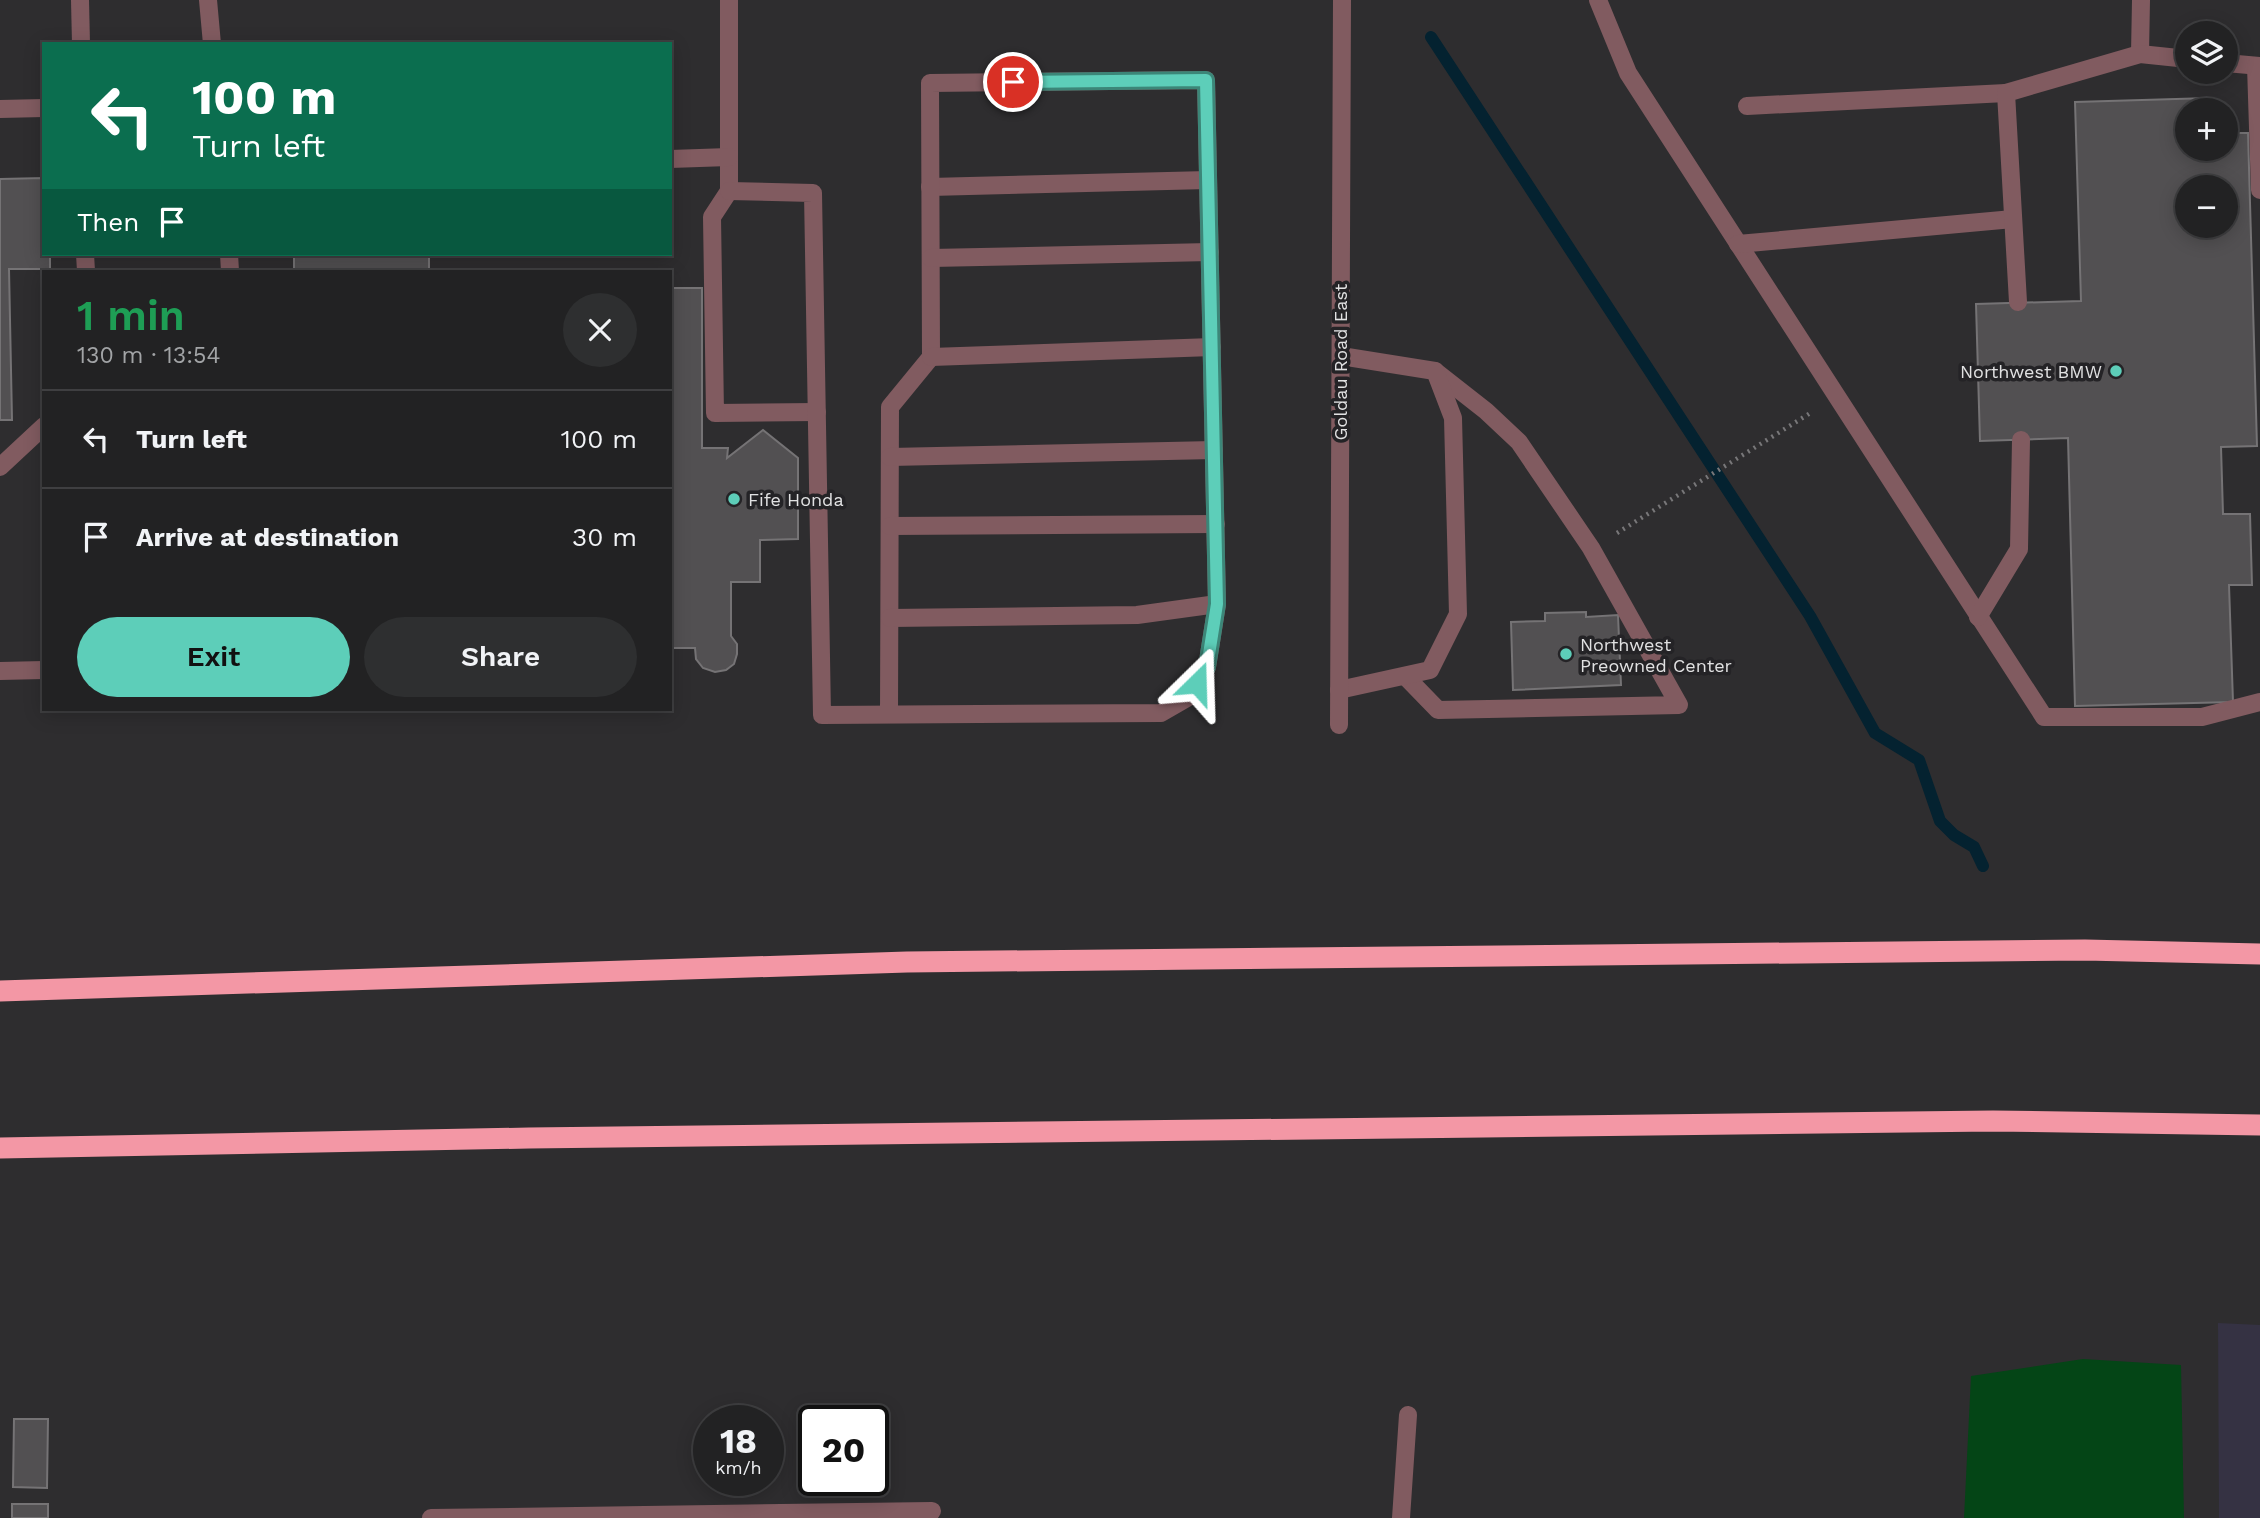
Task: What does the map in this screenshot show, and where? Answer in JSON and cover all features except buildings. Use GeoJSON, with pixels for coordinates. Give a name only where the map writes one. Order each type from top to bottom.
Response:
{"type":"FeatureCollection","features":[{"type":"Feature","properties":{"kind":"highway"},"geometry":{"type":"LineString","coordinates":[[0,991],[907,962],[2085,950],[2260,954]]}},
{"type":"Feature","properties":{"kind":"highway"},"geometry":{"type":"LineString","coordinates":[[0,1148],[529,1138],[1965,1121],[2260,1125]]}},
{"type":"Feature","properties":{"kind":"street"},"geometry":{"type":"LineString","coordinates":[[80,0],[81,42]]}},
{"type":"Feature","properties":{"kind":"street"},"geometry":{"type":"LineString","coordinates":[[208,0],[212,42]]}},
{"type":"Feature","properties":{"kind":"street"},"geometry":{"type":"LineString","coordinates":[[729,0],[729,191],[712,217],[715,413],[817,412]]}},
{"type":"Feature","properties":{"kind":"street","name":"Goldau Road East"},"geometry":{"type":"LineString","coordinates":[[1339,725],[1342,0]]}},
{"type":"Feature","properties":{"kind":"street"},"geometry":{"type":"LineString","coordinates":[[1598,0],[1628,73],[2044,717],[2202,717],[2260,702]]}},
{"type":"Feature","properties":{"kind":"street"},"geometry":{"type":"LineString","coordinates":[[2140,54],[2141,0]]}},
{"type":"Feature","properties":{"kind":"street"},"geometry":{"type":"LineString","coordinates":[[1747,106],[2006,93],[2140,54],[2175,58]]}},
{"type":"Feature","properties":{"kind":"street"},"geometry":{"type":"LineString","coordinates":[[2238,64],[2258,66],[2260,190]]}},
{"type":"Feature","properties":{"kind":"street"},"geometry":{"type":"LineString","coordinates":[[729,191],[813,193],[822,715],[1161,713],[1187,698],[1207,667],[1217,604],[1206,80],[930,83],[932,357],[890,407],[889,714]]}},
{"type":"Feature","properties":{"kind":"street"},"geometry":{"type":"LineString","coordinates":[[2006,93],[2018,302]]}},
{"type":"Feature","properties":{"kind":"street"},"geometry":{"type":"LineString","coordinates":[[0,109],[42,108]]}},
{"type":"Feature","properties":{"kind":"street"},"geometry":{"type":"LineString","coordinates":[[672,159],[729,157]]}},
{"type":"Feature","properties":{"kind":"street"},"geometry":{"type":"LineString","coordinates":[[930,187],[1208,180]]}},
{"type":"Feature","properties":{"kind":"street"},"geometry":{"type":"LineString","coordinates":[[1738,244],[2013,219]]}},
{"type":"Feature","properties":{"kind":"street"},"geometry":{"type":"LineString","coordinates":[[931,258],[1210,252]]}},
{"type":"Feature","properties":{"kind":"street"},"geometry":{"type":"LineString","coordinates":[[932,357],[1212,347]]}},
{"type":"Feature","properties":{"kind":"street"},"geometry":{"type":"LineString","coordinates":[[1340,356],[1435,371],[1478,404],[1519,442],[1591,548],[1679,705],[1437,710],[1405,676]]}},
{"type":"Feature","properties":{"kind":"street"},"geometry":{"type":"LineString","coordinates":[[1339,690],[1430,670],[1458,614],[1453,418],[1435,371]]}},
{"type":"Feature","properties":{"kind":"street"},"geometry":{"type":"LineString","coordinates":[[0,467],[42,428]]}},
{"type":"Feature","properties":{"kind":"street"},"geometry":{"type":"LineString","coordinates":[[1978,617],[2019,549],[2021,440]]}},
{"type":"Feature","properties":{"kind":"street"},"geometry":{"type":"LineString","coordinates":[[890,457],[1214,450]]}},
{"type":"Feature","properties":{"kind":"street"},"geometry":{"type":"LineString","coordinates":[[890,526],[1216,524]]}},
{"type":"Feature","properties":{"kind":"street"},"geometry":{"type":"LineString","coordinates":[[890,618],[1137,615],[1217,604]]}},
{"type":"Feature","properties":{"kind":"street"},"geometry":{"type":"LineString","coordinates":[[0,671],[42,670]]}},
{"type":"Feature","properties":{"kind":"street"},"geometry":{"type":"LineString","coordinates":[[1401,1518],[1408,1415]]}},
{"type":"Feature","properties":{"kind":"street"},"geometry":{"type":"LineString","coordinates":[[431,1518],[932,1511]]}},
{"type":"Feature","properties":{"kind":"path"},"geometry":{"type":"LineString","coordinates":[[1591,548],[1836,397]]}},
{"type":"Feature","properties":{"kind":"shaded area"},"geometry":{"type":"Polygon","coordinates":[[[2218,1323],[2260,1325],[2260,1518],[2219,1518],[2218,1323]]]}},
{"type":"Feature","properties":{"kind":"green space"},"geometry":{"type":"Polygon","coordinates":[[[2083,1359],[2181,1365],[2184,1518],[1964,1518],[1971,1376],[2083,1359]]]}},
{"type":"Feature","properties":{"kind":"waterway"},"geometry":{"type":"LineString","coordinates":[[1431,37],[1810,616],[1875,733],[1919,760],[1940,821],[1954,835],[1974,847],[1983,866]]}},
{"type":"Feature","properties":{"kind":"place","name":"Northwest BMW"},"geometry":{"type":"Point","coordinates":[2116,371]}},
{"type":"Feature","properties":{"kind":"place","name":"Fife Honda"},"geometry":{"type":"Point","coordinates":[734,499]}},
{"type":"Feature","properties":{"kind":"place","name":"Northwest Preowned Center"},"geometry":{"type":"Point","coordinates":[1566,654]}},
{"type":"Feature","properties":{"kind":"route"},"geometry":{"type":"LineString","coordinates":[[1013,82],[1206,80],[1217,604],[1207,667],[1197,683]]}}]}
